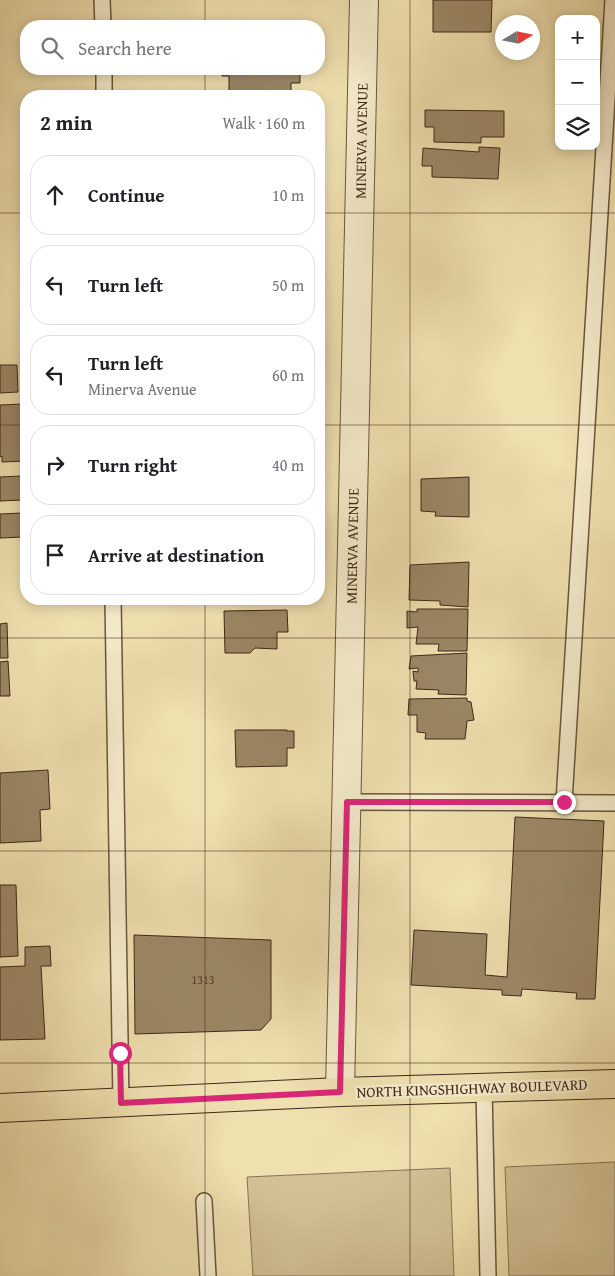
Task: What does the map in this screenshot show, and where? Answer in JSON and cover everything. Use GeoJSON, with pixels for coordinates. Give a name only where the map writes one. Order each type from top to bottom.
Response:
{"type":"FeatureCollection","features":[{"type":"Feature","properties":{"kind":"main road","name":"NORTH KINGSHIGHWAY BOULEVARD"},"geometry":{"type":"LineString","coordinates":[[0,1108],[340,1092],[615,1084]]}},
{"type":"Feature","properties":{"kind":"street","name":"MINERVA AVENUE"},"geometry":{"type":"LineString","coordinates":[[340,1092],[364,0]]}},
{"type":"Feature","properties":{"kind":"lane"},"geometry":{"type":"LineString","coordinates":[[102,0],[103,20]]}},
{"type":"Feature","properties":{"kind":"lane"},"geometry":{"type":"LineString","coordinates":[[564,802],[613,0]]}},
{"type":"Feature","properties":{"kind":"lane"},"geometry":{"type":"LineString","coordinates":[[104,75],[104,90]]}},
{"type":"Feature","properties":{"kind":"lane"},"geometry":{"type":"LineString","coordinates":[[113,605],[121,1103]]}},
{"type":"Feature","properties":{"kind":"lane"},"geometry":{"type":"LineString","coordinates":[[347,802],[615,803]]}},
{"type":"Feature","properties":{"kind":"lane"},"geometry":{"type":"LineString","coordinates":[[484,1088],[488,1276]]}},
{"type":"Feature","properties":{"kind":"lane"},"geometry":{"type":"LineString","coordinates":[[204,1201],[208,1276]]}},
{"type":"Feature","properties":{"kind":"shaded area"},"geometry":{"type":"Polygon","coordinates":[[[615,1162],[615,1276],[509,1276],[505,1167],[615,1162]]]}},
{"type":"Feature","properties":{"kind":"shaded area"},"geometry":{"type":"Polygon","coordinates":[[[450,1168],[454,1276],[253,1276],[247,1177],[450,1168]]]}},
{"type":"Feature","properties":{"kind":"building"},"geometry":{"type":"Polygon","coordinates":[[[433,0],[492,0],[491,32],[433,32],[433,0]]]}},
{"type":"Feature","properties":{"kind":"building"},"geometry":{"type":"Polygon","coordinates":[[[300,75],[300,83],[291,83],[291,90],[229,90],[229,76],[222,76],[300,75]]]}},
{"type":"Feature","properties":{"kind":"building"},"geometry":{"type":"Polygon","coordinates":[[[425,110],[504,111],[504,137],[481,137],[481,143],[434,142],[434,127],[425,127],[425,110]]]}},
{"type":"Feature","properties":{"kind":"building"},"geometry":{"type":"Polygon","coordinates":[[[479,147],[500,148],[498,179],[432,177],[432,166],[422,166],[423,148],[479,152],[479,147]]]}},
{"type":"Feature","properties":{"kind":"building"},"geometry":{"type":"Polygon","coordinates":[[[0,365],[17,365],[18,392],[0,393],[0,365]]]}},
{"type":"Feature","properties":{"kind":"building"},"geometry":{"type":"Polygon","coordinates":[[[20,404],[20,461],[2,462],[2,456],[0,457],[0,405],[20,404]]]}},
{"type":"Feature","properties":{"kind":"building"},"geometry":{"type":"Polygon","coordinates":[[[20,476],[20,500],[0,501],[0,477],[20,476]]]}},
{"type":"Feature","properties":{"kind":"building"},"geometry":{"type":"Polygon","coordinates":[[[469,477],[469,517],[435,516],[436,512],[421,511],[421,479],[469,477]]]}},
{"type":"Feature","properties":{"kind":"building"},"geometry":{"type":"Polygon","coordinates":[[[20,513],[20,537],[0,538],[0,514],[20,513]]]}},
{"type":"Feature","properties":{"kind":"building"},"geometry":{"type":"Polygon","coordinates":[[[469,562],[468,607],[440,605],[440,601],[409,600],[410,565],[469,562]]]}},
{"type":"Feature","properties":{"kind":"building"},"geometry":{"type":"Polygon","coordinates":[[[417,609],[468,609],[467,651],[438,651],[439,644],[416,644],[418,627],[407,628],[407,611],[417,612],[417,609]]]}},
{"type":"Feature","properties":{"kind":"building"},"geometry":{"type":"Polygon","coordinates":[[[287,610],[288,632],[277,632],[277,649],[255,648],[250,653],[225,653],[224,611],[287,610]]]}},
{"type":"Feature","properties":{"kind":"building"},"geometry":{"type":"Polygon","coordinates":[[[7,623],[8,658],[0,658],[0,624],[7,623]]]}},
{"type":"Feature","properties":{"kind":"building"},"geometry":{"type":"Polygon","coordinates":[[[467,653],[466,695],[438,694],[439,690],[416,689],[417,681],[414,681],[413,671],[418,672],[418,668],[409,669],[411,656],[467,653]]]}},
{"type":"Feature","properties":{"kind":"building"},"geometry":{"type":"Polygon","coordinates":[[[8,661],[10,696],[0,696],[0,662],[8,661]]]}},
{"type":"Feature","properties":{"kind":"building"},"geometry":{"type":"Polygon","coordinates":[[[467,698],[467,701],[471,702],[474,720],[467,721],[465,739],[425,739],[426,733],[417,732],[417,715],[408,715],[409,699],[467,698]]]}},
{"type":"Feature","properties":{"kind":"building"},"geometry":{"type":"Polygon","coordinates":[[[235,730],[294,731],[294,748],[287,748],[287,766],[236,767],[235,730]]]}},
{"type":"Feature","properties":{"kind":"building"},"geometry":{"type":"Polygon","coordinates":[[[48,770],[50,809],[40,810],[41,841],[0,843],[0,773],[48,770]]]}},
{"type":"Feature","properties":{"kind":"building"},"geometry":{"type":"Polygon","coordinates":[[[515,817],[604,821],[595,999],[576,999],[577,993],[522,989],[521,996],[502,995],[502,990],[411,985],[414,930],[487,934],[485,975],[507,977],[515,817]]]}},
{"type":"Feature","properties":{"kind":"building"},"geometry":{"type":"Polygon","coordinates":[[[0,885],[16,885],[18,956],[0,957],[0,885]]]}},
{"type":"Feature","properties":{"kind":"building"},"geometry":{"type":"Polygon","coordinates":[[[134,935],[271,940],[271,1019],[261,1030],[135,1034],[134,935]]]}},
{"type":"Feature","properties":{"kind":"building"},"geometry":{"type":"Polygon","coordinates":[[[50,946],[51,966],[41,966],[45,1039],[0,1040],[0,967],[25,966],[25,947],[50,946]]]}},
{"type":"Feature","properties":{"kind":"route"},"geometry":{"type":"LineString","coordinates":[[120,1053],[121,1103],[340,1092],[347,802],[564,802]]}}]}
